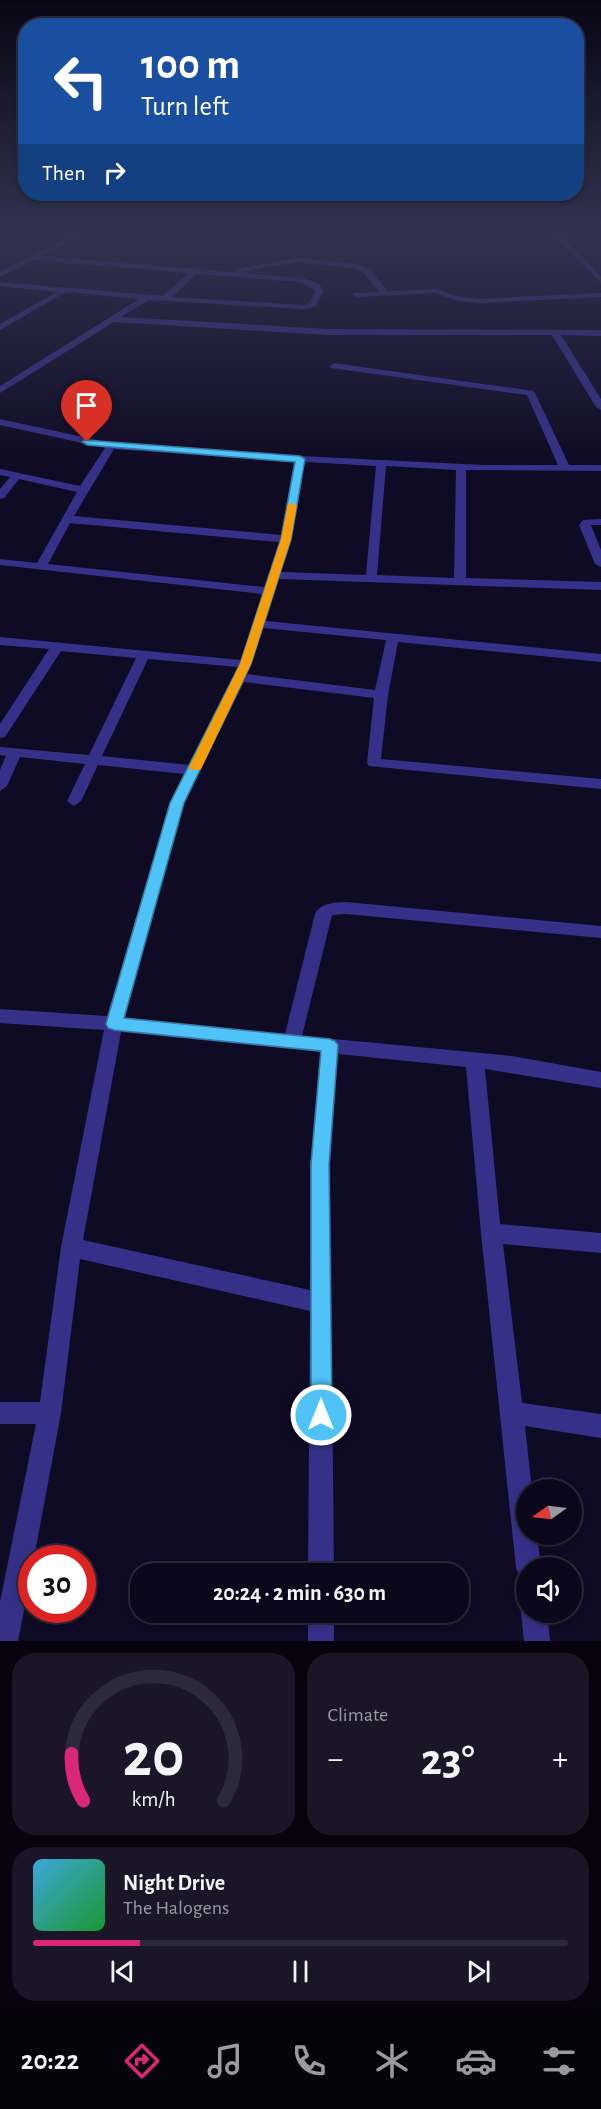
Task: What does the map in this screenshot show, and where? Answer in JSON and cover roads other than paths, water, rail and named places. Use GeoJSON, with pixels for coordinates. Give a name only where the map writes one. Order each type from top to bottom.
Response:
{"type":"FeatureCollection","features":[{"type":"Feature","properties":{"kind":"street"},"geometry":{"type":"LineString","coordinates":[[0,327],[31,310]]}},
{"type":"Feature","properties":{"kind":"street"},"geometry":{"type":"LineString","coordinates":[[0,390],[127,310]]}},
{"type":"Feature","properties":{"kind":"street"},"geometry":{"type":"LineString","coordinates":[[112,319],[338,333],[601,333]]}},
{"type":"Feature","properties":{"kind":"street"},"geometry":{"type":"LineString","coordinates":[[555,333],[601,407]]}},
{"type":"Feature","properties":{"kind":"street"},"geometry":{"type":"LineString","coordinates":[[334,366],[531,393],[565,468]]}},
{"type":"Feature","properties":{"kind":"street"},"geometry":{"type":"LineString","coordinates":[[0,422],[111,446],[461,467],[601,468]]}},
{"type":"Feature","properties":{"kind":"street"},"geometry":{"type":"LineString","coordinates":[[41,566],[82,490],[111,446]]}},
{"type":"Feature","properties":{"kind":"street"},"geometry":{"type":"LineString","coordinates":[[5,1641],[50,1413],[71,1247],[114,1024],[177,803],[242,671],[275,574],[286,539],[300,459]]}},
{"type":"Feature","properties":{"kind":"street"},"geometry":{"type":"LineString","coordinates":[[371,579],[381,463]]}},
{"type":"Feature","properties":{"kind":"street"},"geometry":{"type":"LineString","coordinates":[[460,582],[461,467]]}},
{"type":"Feature","properties":{"kind":"street"},"geometry":{"type":"LineString","coordinates":[[0,472],[82,490]]}},
{"type":"Feature","properties":{"kind":"street"},"geometry":{"type":"LineString","coordinates":[[0,496],[16,476]]}},
{"type":"Feature","properties":{"kind":"street"},"geometry":{"type":"LineString","coordinates":[[66,519],[286,539]]}},
{"type":"Feature","properties":{"kind":"street"},"geometry":{"type":"LineString","coordinates":[[601,522],[587,522],[585,525],[601,564]]}},
{"type":"Feature","properties":{"kind":"street"},"geometry":{"type":"LineString","coordinates":[[0,562],[269,591]]}},
{"type":"Feature","properties":{"kind":"street"},"geometry":{"type":"LineString","coordinates":[[275,574],[601,586]]}},
{"type":"Feature","properties":{"kind":"street"},"geometry":{"type":"LineString","coordinates":[[258,624],[601,658]]}},
{"type":"Feature","properties":{"kind":"street"},"geometry":{"type":"LineString","coordinates":[[393,636],[381,695],[373,762],[601,784]]}},
{"type":"Feature","properties":{"kind":"street"},"geometry":{"type":"LineString","coordinates":[[0,640],[143,656],[381,695]]}},
{"type":"Feature","properties":{"kind":"street"},"geometry":{"type":"LineString","coordinates":[[0,734],[57,647]]}},
{"type":"Feature","properties":{"kind":"street"},"geometry":{"type":"LineString","coordinates":[[74,801],[143,656]]}},
{"type":"Feature","properties":{"kind":"street"},"geometry":{"type":"LineString","coordinates":[[0,751],[194,770]]}},
{"type":"Feature","properties":{"kind":"street"},"geometry":{"type":"LineString","coordinates":[[0,786],[15,752]]}},
{"type":"Feature","properties":{"kind":"street"},"geometry":{"type":"LineString","coordinates":[[292,1042],[323,914],[328,909],[346,908],[601,932]]}},
{"type":"Feature","properties":{"kind":"street"},"geometry":{"type":"LineString","coordinates":[[0,1016],[114,1024],[475,1060],[601,1080]]}},
{"type":"Feature","properties":{"kind":"street"},"geometry":{"type":"LineString","coordinates":[[321,1563],[320,1165],[330,1045]]}},
{"type":"Feature","properties":{"kind":"street"},"geometry":{"type":"LineString","coordinates":[[475,1060],[491,1233],[528,1557]]}},
{"type":"Feature","properties":{"kind":"street"},"geometry":{"type":"LineString","coordinates":[[491,1233],[601,1243]]}},
{"type":"Feature","properties":{"kind":"street"},"geometry":{"type":"LineString","coordinates":[[71,1247],[321,1303]]}},
{"type":"Feature","properties":{"kind":"street"},"geometry":{"type":"LineString","coordinates":[[0,1413],[50,1413]]}},
{"type":"Feature","properties":{"kind":"street"},"geometry":{"type":"LineString","coordinates":[[511,1413],[601,1426]]}},
{"type":"Feature","properties":{"kind":"street"},"geometry":{"type":"LineString","coordinates":[[321,1623],[321,1641]]}},
{"type":"Feature","properties":{"kind":"street"},"geometry":{"type":"LineString","coordinates":[[535,1623],[537,1641]]}}]}
